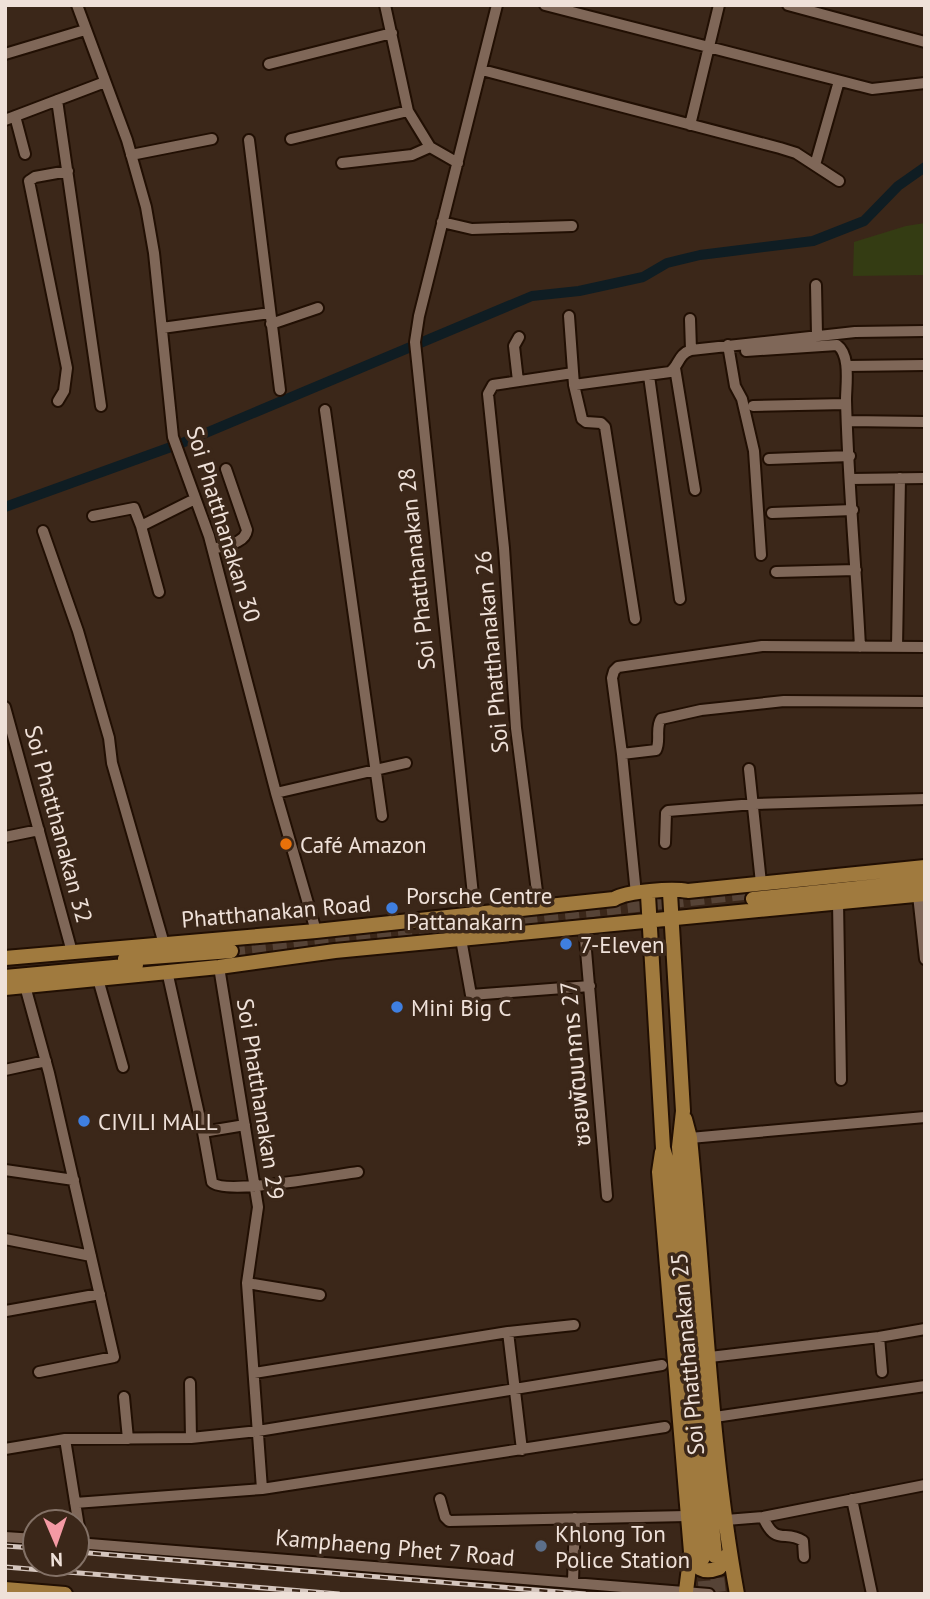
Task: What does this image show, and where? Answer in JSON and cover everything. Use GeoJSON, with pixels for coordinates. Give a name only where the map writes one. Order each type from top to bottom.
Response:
{"type":"FeatureCollection","features":[{"type":"Feature","properties":{"kind":"main road","name":"Phatthanakan Road"},"geometry":{"type":"LineString","coordinates":[[5,969],[461,939],[672,919],[755,894],[925,867]]}},
{"type":"Feature","properties":{"kind":"main road","name":"Phatthanakan Road"},"geometry":{"type":"LineString","coordinates":[[755,894],[925,874]]}},
{"type":"Feature","properties":{"kind":"main road","name":"Phatthanakan Road"},"geometry":{"type":"LineString","coordinates":[[5,988],[167,971],[316,931],[614,899],[679,889],[838,902],[922,890]]}},
{"type":"Feature","properties":{"kind":"main road","name":"Phatthanakan Road"},"geometry":{"type":"LineString","coordinates":[[755,894],[922,890]]}},
{"type":"Feature","properties":{"kind":"main road"},"geometry":{"type":"LineString","coordinates":[[642,894],[688,891]]}},
{"type":"Feature","properties":{"kind":"main road","name":"Soi Phatthanakan 25"},"geometry":{"type":"LineString","coordinates":[[670,893],[683,1111],[679,1147],[709,1555]]}},
{"type":"Feature","properties":{"kind":"main road","name":"Soi Phatthanakan 25"},"geometry":{"type":"LineString","coordinates":[[642,894],[650,921],[663,1148],[668,1168],[709,1555]]}},
{"type":"Feature","properties":{"kind":"main road","name":"Phatthanakan Road"},"geometry":{"type":"LineString","coordinates":[[5,958],[164,944],[229,955]]}},
{"type":"Feature","properties":{"kind":"main road","name":"Phatthanakan Road"},"geometry":{"type":"LineString","coordinates":[[5,977],[229,955]]}},
{"type":"Feature","properties":{"kind":"main road"},"geometry":{"type":"LineString","coordinates":[[655,1003],[670,998],[677,1002]]}},
{"type":"Feature","properties":{"kind":"main road","name":"Soi Phatthanakan 25"},"geometry":{"type":"LineString","coordinates":[[683,1111],[690,1138],[726,1520],[709,1555],[686,1591]]}},
{"type":"Feature","properties":{"kind":"main road","name":"Soi Phatthanakan 25"},"geometry":{"type":"LineString","coordinates":[[663,1148],[659,1172],[687,1516],[709,1555],[737,1594]]}},
{"type":"Feature","properties":{"kind":"main road"},"geometry":{"type":"LineString","coordinates":[[5,1589],[65,1594]]}},
{"type":"Feature","properties":{"kind":"street","name":"Soi Phatthanakan 30"},"geometry":{"type":"LineString","coordinates":[[77,5],[131,155],[146,207],[154,253],[173,437],[213,549],[276,793],[316,931]]}},
{"type":"Feature","properties":{"kind":"street"},"geometry":{"type":"LineString","coordinates":[[385,5],[408,111],[430,147],[458,163]]}},
{"type":"Feature","properties":{"kind":"street","name":"Soi Phatthanakan 28"},"geometry":{"type":"LineString","coordinates":[[475,914],[415,342],[442,222],[497,5]]}},
{"type":"Feature","properties":{"kind":"street"},"geometry":{"type":"LineString","coordinates":[[545,5],[876,89],[925,83]]}},
{"type":"Feature","properties":{"kind":"street"},"geometry":{"type":"LineString","coordinates":[[690,125],[719,5]]}},
{"type":"Feature","properties":{"kind":"street"},"geometry":{"type":"LineString","coordinates":[[788,5],[925,42]]}},
{"type":"Feature","properties":{"kind":"street"},"geometry":{"type":"LineString","coordinates":[[5,54],[85,30]]}},
{"type":"Feature","properties":{"kind":"street"},"geometry":{"type":"LineString","coordinates":[[269,64],[392,33]]}},
{"type":"Feature","properties":{"kind":"street"},"geometry":{"type":"LineString","coordinates":[[482,70],[780,148],[796,153],[839,181]]}},
{"type":"Feature","properties":{"kind":"street"},"geometry":{"type":"LineString","coordinates":[[815,164],[839,81]]}},
{"type":"Feature","properties":{"kind":"street"},"geometry":{"type":"LineString","coordinates":[[25,154],[10,118],[105,82]]}},
{"type":"Feature","properties":{"kind":"street"},"geometry":{"type":"LineString","coordinates":[[57,100],[101,406]]}},
{"type":"Feature","properties":{"kind":"street"},"geometry":{"type":"LineString","coordinates":[[291,139],[408,111]]}},
{"type":"Feature","properties":{"kind":"street"},"geometry":{"type":"LineString","coordinates":[[131,155],[212,139]]}},
{"type":"Feature","properties":{"kind":"street"},"geometry":{"type":"LineString","coordinates":[[249,140],[280,390]]}},
{"type":"Feature","properties":{"kind":"street"},"geometry":{"type":"LineString","coordinates":[[342,163],[412,155],[430,147]]}},
{"type":"Feature","properties":{"kind":"street"},"geometry":{"type":"LineString","coordinates":[[58,401],[67,378],[67,368],[29,181],[35,177],[68,171]]}},
{"type":"Feature","properties":{"kind":"street"},"geometry":{"type":"LineString","coordinates":[[442,222],[472,229],[572,226]]}},
{"type":"Feature","properties":{"kind":"street"},"geometry":{"type":"LineString","coordinates":[[816,285],[817,335]]}},
{"type":"Feature","properties":{"kind":"street"},"geometry":{"type":"LineString","coordinates":[[162,328],[270,318],[318,308]]}},
{"type":"Feature","properties":{"kind":"street"},"geometry":{"type":"LineString","coordinates":[[569,316],[574,379],[582,419],[586,422],[601,423],[605,427],[635,619]]}},
{"type":"Feature","properties":{"kind":"street"},"geometry":{"type":"LineString","coordinates":[[690,319],[691,350]]}},
{"type":"Feature","properties":{"kind":"street"},"geometry":{"type":"LineString","coordinates":[[519,337],[514,346],[518,380],[649,376],[670,372],[682,355],[691,350],[817,335],[925,331]]}},
{"type":"Feature","properties":{"kind":"street"},"geometry":{"type":"LineString","coordinates":[[728,345],[735,386],[742,398],[752,441],[761,555]]}},
{"type":"Feature","properties":{"kind":"street"},"geometry":{"type":"LineString","coordinates":[[746,351],[837,345],[842,348],[847,366],[846,404],[860,647]]}},
{"type":"Feature","properties":{"kind":"street"},"geometry":{"type":"LineString","coordinates":[[847,366],[925,365]]}},
{"type":"Feature","properties":{"kind":"street"},"geometry":{"type":"LineString","coordinates":[[675,368],[695,490]]}},
{"type":"Feature","properties":{"kind":"street"},"geometry":{"type":"LineString","coordinates":[[649,376],[680,599]]}},
{"type":"Feature","properties":{"kind":"street","name":"Soi Phatthanakan 26"},"geometry":{"type":"LineString","coordinates":[[518,380],[493,385],[488,394],[504,548],[516,728],[539,906]]}},
{"type":"Feature","properties":{"kind":"street"},"geometry":{"type":"LineString","coordinates":[[753,406],[846,404]]}},
{"type":"Feature","properties":{"kind":"street"},"geometry":{"type":"LineString","coordinates":[[325,410],[382,816]]}},
{"type":"Feature","properties":{"kind":"street"},"geometry":{"type":"LineString","coordinates":[[847,421],[925,422]]}},
{"type":"Feature","properties":{"kind":"street"},"geometry":{"type":"LineString","coordinates":[[769,459],[850,456]]}},
{"type":"Feature","properties":{"kind":"street"},"geometry":{"type":"LineString","coordinates":[[213,549],[247,536],[226,469]]}},
{"type":"Feature","properties":{"kind":"street"},"geometry":{"type":"LineString","coordinates":[[897,647],[900,478]]}},
{"type":"Feature","properties":{"kind":"street"},"geometry":{"type":"LineString","coordinates":[[851,479],[925,478]]}},
{"type":"Feature","properties":{"kind":"street"},"geometry":{"type":"LineString","coordinates":[[141,526],[195,499]]}},
{"type":"Feature","properties":{"kind":"street"},"geometry":{"type":"LineString","coordinates":[[93,516],[131,508],[136,511],[159,592]]}},
{"type":"Feature","properties":{"kind":"street"},"geometry":{"type":"LineString","coordinates":[[772,513],[853,510]]}},
{"type":"Feature","properties":{"kind":"street"},"geometry":{"type":"LineString","coordinates":[[43,531],[78,631],[109,738],[112,763],[164,944]]}},
{"type":"Feature","properties":{"kind":"street"},"geometry":{"type":"LineString","coordinates":[[776,572],[856,570]]}},
{"type":"Feature","properties":{"kind":"street"},"geometry":{"type":"LineString","coordinates":[[642,894],[612,678],[618,667],[762,646],[925,647]]}},
{"type":"Feature","properties":{"kind":"street"},"geometry":{"type":"LineString","coordinates":[[622,754],[653,752],[658,748],[659,721],[701,710],[784,701],[925,702]]}},
{"type":"Feature","properties":{"kind":"street","name":"Soi Phatthanakan 32"},"geometry":{"type":"LineString","coordinates":[[5,707],[72,952]]}},
{"type":"Feature","properties":{"kind":"street"},"geometry":{"type":"LineString","coordinates":[[276,793],[406,763]]}},
{"type":"Feature","properties":{"kind":"street"},"geometry":{"type":"LineString","coordinates":[[749,769],[754,804],[755,894]]}},
{"type":"Feature","properties":{"kind":"street"},"geometry":{"type":"LineString","coordinates":[[665,843],[667,811],[754,804],[925,799]]}},
{"type":"Feature","properties":{"kind":"street"},"geometry":{"type":"LineString","coordinates":[[5,837],[39,830]]}},
{"type":"Feature","properties":{"kind":"street"},"geometry":{"type":"LineString","coordinates":[[922,890],[925,960]]}},
{"type":"Feature","properties":{"kind":"street"},"geometry":{"type":"LineString","coordinates":[[838,902],[841,1080]]}},
{"type":"Feature","properties":{"kind":"street","name":"ซอยพัฒนาการ 27"},"geometry":{"type":"LineString","coordinates":[[584,927],[607,1196]]}},
{"type":"Feature","properties":{"kind":"street"},"geometry":{"type":"LineString","coordinates":[[461,939],[471,995],[590,986]]}},
{"type":"Feature","properties":{"kind":"street","name":"Soi Phatthanakan 29"},"geometry":{"type":"LineString","coordinates":[[229,955],[245,1125],[258,1207],[247,1283],[262,1489]]}},
{"type":"Feature","properties":{"kind":"street"},"geometry":{"type":"LineString","coordinates":[[167,971],[212,1182],[224,1188],[255,1186],[358,1172]]}},
{"type":"Feature","properties":{"kind":"street"},"geometry":{"type":"LineString","coordinates":[[98,979],[123,1067]]}},
{"type":"Feature","properties":{"kind":"street"},"geometry":{"type":"LineString","coordinates":[[25,986],[46,1061],[114,1357],[39,1372]]}},
{"type":"Feature","properties":{"kind":"street"},"geometry":{"type":"LineString","coordinates":[[5,1070],[46,1061]]}},
{"type":"Feature","properties":{"kind":"street"},"geometry":{"type":"LineString","coordinates":[[690,1138],[925,1117]]}},
{"type":"Feature","properties":{"kind":"street"},"geometry":{"type":"LineString","coordinates":[[203,1132],[245,1125]]}},
{"type":"Feature","properties":{"kind":"street"},"geometry":{"type":"LineString","coordinates":[[5,1170],[74,1181]]}},
{"type":"Feature","properties":{"kind":"street"},"geometry":{"type":"LineString","coordinates":[[5,1239],[91,1256]]}},
{"type":"Feature","properties":{"kind":"street"},"geometry":{"type":"LineString","coordinates":[[247,1283],[320,1296]]}},
{"type":"Feature","properties":{"kind":"street"},"geometry":{"type":"LineString","coordinates":[[6,1311],[100,1294]]}},
{"type":"Feature","properties":{"kind":"street"},"geometry":{"type":"LineString","coordinates":[[254,1373],[508,1332],[574,1325]]}},
{"type":"Feature","properties":{"kind":"street"},"geometry":{"type":"LineString","coordinates":[[710,1357],[925,1329]]}},
{"type":"Feature","properties":{"kind":"street"},"geometry":{"type":"LineString","coordinates":[[508,1332],[522,1450]]}},
{"type":"Feature","properties":{"kind":"street"},"geometry":{"type":"LineString","coordinates":[[879,1337],[882,1372]]}},
{"type":"Feature","properties":{"kind":"street"},"geometry":{"type":"LineString","coordinates":[[5,1448],[65,1439],[191,1438],[258,1431],[662,1365]]}},
{"type":"Feature","properties":{"kind":"street"},"geometry":{"type":"LineString","coordinates":[[190,1383],[191,1438]]}},
{"type":"Feature","properties":{"kind":"street"},"geometry":{"type":"LineString","coordinates":[[715,1417],[925,1386]]}},
{"type":"Feature","properties":{"kind":"street"},"geometry":{"type":"LineString","coordinates":[[124,1397],[128,1439]]}},
{"type":"Feature","properties":{"kind":"street"},"geometry":{"type":"LineString","coordinates":[[75,1503],[262,1489],[665,1427]]}},
{"type":"Feature","properties":{"kind":"street"},"geometry":{"type":"LineString","coordinates":[[65,1439],[76,1508]]}},
{"type":"Feature","properties":{"kind":"street"},"geometry":{"type":"LineString","coordinates":[[726,1520],[763,1517],[925,1485]]}},
{"type":"Feature","properties":{"kind":"street"},"geometry":{"type":"LineString","coordinates":[[440,1499],[445,1517],[449,1521],[687,1516]]}},
{"type":"Feature","properties":{"kind":"street"},"geometry":{"type":"LineString","coordinates":[[852,1500],[872,1594]]}},
{"type":"Feature","properties":{"kind":"street"},"geometry":{"type":"LineString","coordinates":[[763,1517],[768,1529],[779,1537],[799,1538],[803,1541],[804,1557]]}},
{"type":"Feature","properties":{"kind":"street"},"geometry":{"type":"LineString","coordinates":[[573,1582],[575,1518]]}},
{"type":"Feature","properties":{"kind":"street","name":"Kamphaeng Phet 7 Road"},"geometry":{"type":"LineString","coordinates":[[91,1543],[709,1594]]}},
{"type":"Feature","properties":{"kind":"green space"},"geometry":{"type":"Polygon","coordinates":[[[925,223],[925,275],[853,276],[854,242],[925,223]]]}},
{"type":"Feature","properties":{"kind":"waterway"},"geometry":{"type":"LineString","coordinates":[[5,507],[182,443],[532,296],[579,291],[643,277],[667,263],[700,255],[813,241],[864,221],[898,186],[925,167]]}},
{"type":"Feature","properties":{"kind":"tunnel"},"geometry":{"type":"LineString","coordinates":[[231,951],[752,892]]}},
{"type":"Feature","properties":{"kind":"tunnel"},"geometry":{"type":"LineString","coordinates":[[715,1557],[719,1594]]}},
{"type":"Feature","properties":{"kind":"tunnel"},"geometry":{"type":"LineString","coordinates":[[703,1560],[706,1594]]}},
{"type":"Feature","properties":{"kind":"railway"},"geometry":{"type":"LineString","coordinates":[[5,1546],[21,1547]]}},
{"type":"Feature","properties":{"kind":"railway"},"geometry":{"type":"LineString","coordinates":[[91,1553],[585,1594]]}},
{"type":"Feature","properties":{"kind":"railway"},"geometry":{"type":"LineString","coordinates":[[5,1567],[339,1594]]}},
{"type":"Feature","properties":{"kind":"place","name":"Café Amazon"},"geometry":{"type":"Point","coordinates":[286,844]}},
{"type":"Feature","properties":{"kind":"place","name":"Porsche Centre Pattanakarn"},"geometry":{"type":"Point","coordinates":[392,908]}},
{"type":"Feature","properties":{"kind":"place","name":"7-Eleven"},"geometry":{"type":"Point","coordinates":[566,944]}},
{"type":"Feature","properties":{"kind":"place","name":"Mini Big C"},"geometry":{"type":"Point","coordinates":[397,1007]}},
{"type":"Feature","properties":{"kind":"place","name":"CIVILI MALL"},"geometry":{"type":"Point","coordinates":[84,1121]}},
{"type":"Feature","properties":{"kind":"place","name":"Khlong Ton Police Station"},"geometry":{"type":"Point","coordinates":[541,1546]}}]}
